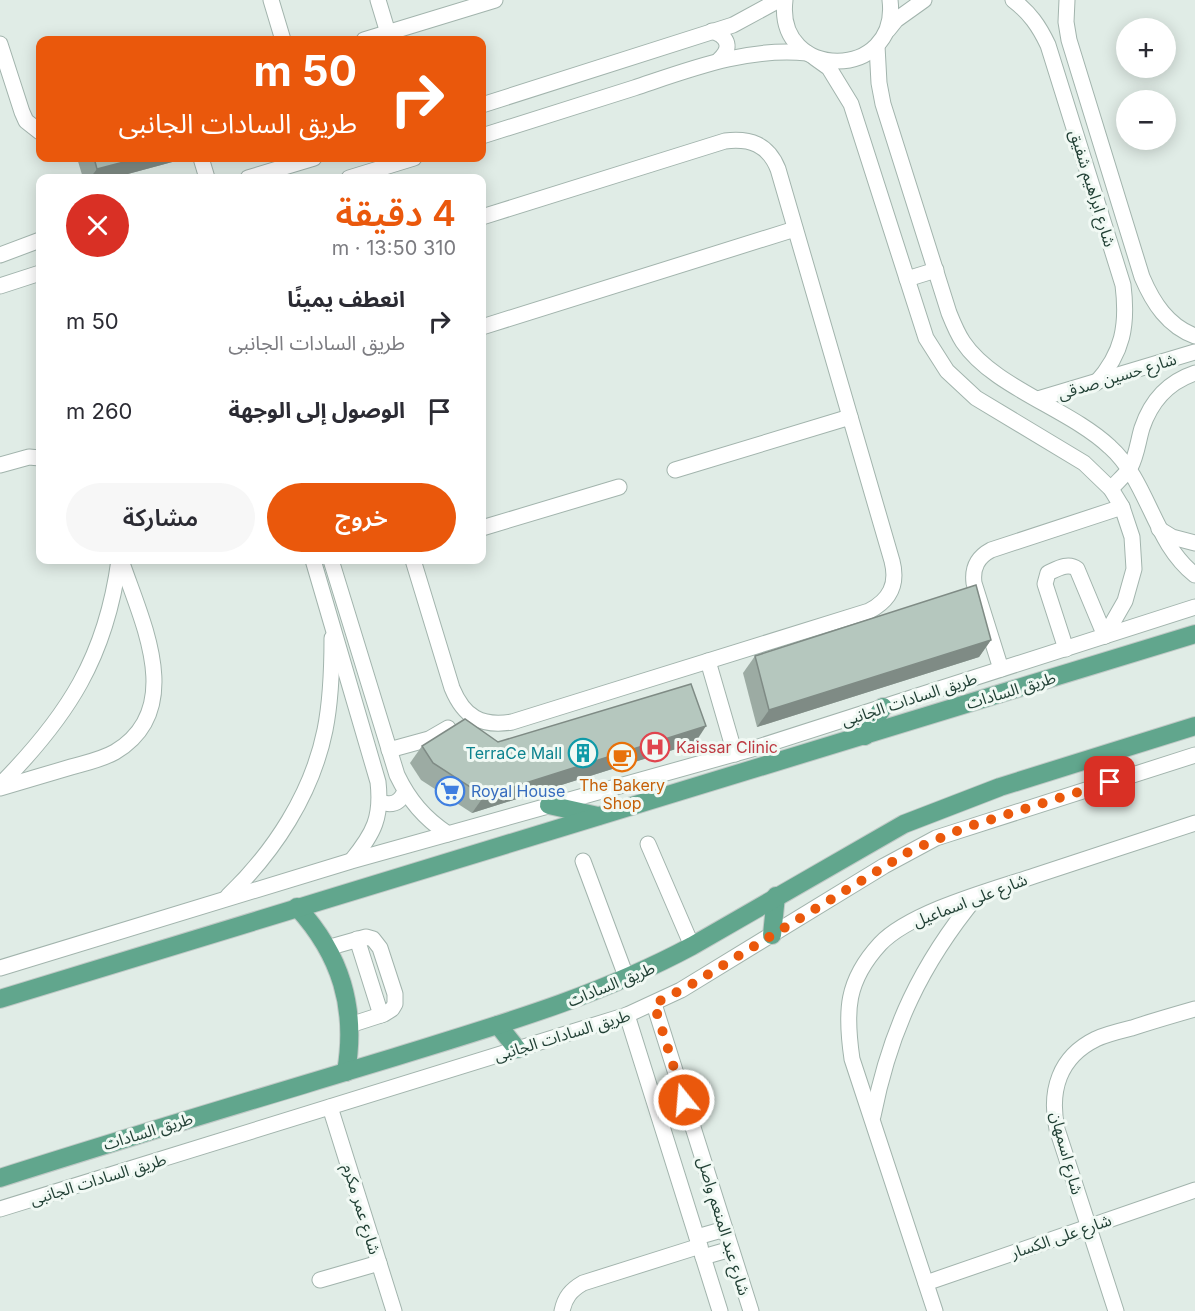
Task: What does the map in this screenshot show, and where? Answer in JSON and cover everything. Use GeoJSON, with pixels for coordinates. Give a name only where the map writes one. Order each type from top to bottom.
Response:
{"type":"FeatureCollection","features":[{"type":"Feature","properties":{"kind":"main road","name":"طريق السادات"},"geometry":{"type":"LineString","coordinates":[[0,999],[1195,634]]}},
{"type":"Feature","properties":{"kind":"main road"},"geometry":{"type":"LineString","coordinates":[[865,736],[883,707]]}},
{"type":"Feature","properties":{"kind":"main road","name":"طريق السادات"},"geometry":{"type":"LineString","coordinates":[[0,1178],[498,1025],[627,980],[692,946],[904,824],[1000,787],[1195,726]]}},
{"type":"Feature","properties":{"kind":"main road"},"geometry":{"type":"LineString","coordinates":[[549,806],[600,816]]}},
{"type":"Feature","properties":{"kind":"main road"},"geometry":{"type":"LineString","coordinates":[[772,935],[776,896]]}},
{"type":"Feature","properties":{"kind":"main road"},"geometry":{"type":"LineString","coordinates":[[297,908],[314,927],[327,948],[343,985],[350,1025],[351,1047],[346,1071]]}},
{"type":"Feature","properties":{"kind":"main road"},"geometry":{"type":"LineString","coordinates":[[498,1025],[516,1050]]}},
{"type":"Feature","properties":{"kind":"street"},"geometry":{"type":"LineString","coordinates":[[271,0],[282,36]]}},
{"type":"Feature","properties":{"kind":"street"},"geometry":{"type":"LineString","coordinates":[[378,0],[388,33]]}},
{"type":"Feature","properties":{"kind":"street"},"geometry":{"type":"LineString","coordinates":[[486,104],[712,32],[752,16],[779,0]]}},
{"type":"Feature","properties":{"kind":"street"},"geometry":{"type":"LineString","coordinates":[[785,0],[784,18],[792,38],[811,56],[829,68],[851,104],[926,338],[936,355],[961,386],[976,398],[1084,463],[1111,489],[1122,507],[1132,537],[1134,569],[1125,601],[1105,636]]}},
{"type":"Feature","properties":{"kind":"street"},"geometry":{"type":"LineString","coordinates":[[890,0],[891,17],[880,42],[879,83],[883,104],[955,328],[973,354],[991,370],[1099,438],[1118,454],[1129,469],[1159,529],[1177,558],[1195,575]]}},
{"type":"Feature","properties":{"kind":"street"},"geometry":{"type":"LineString","coordinates":[[486,135],[719,60],[763,52],[785,51],[837,63],[848,62],[858,58],[880,42],[896,20],[924,0]]}},
{"type":"Feature","properties":{"kind":"street","name":"شارع ابراهيم شفيق"},"geometry":{"type":"LineString","coordinates":[[1014,0],[1039,26],[1048,45],[1123,285],[1126,307],[1119,349],[1109,368],[1096,383]]}},
{"type":"Feature","properties":{"kind":"street","name":"شارع ابراهيم شفيق"},"geometry":{"type":"LineString","coordinates":[[1067,0],[1066,22],[1069,40],[1142,278],[1160,311],[1174,324],[1195,336]]}},
{"type":"Feature","properties":{"kind":"street"},"geometry":{"type":"LineString","coordinates":[[378,36],[491,1]]}},
{"type":"Feature","properties":{"kind":"street"},"geometry":{"type":"LineString","coordinates":[[712,32],[722,35],[728,43],[726,53],[719,60]]}},
{"type":"Feature","properties":{"kind":"street"},"geometry":{"type":"LineString","coordinates":[[0,44],[22,112],[27,121],[36,129]]}},
{"type":"Feature","properties":{"kind":"street"},"geometry":{"type":"LineString","coordinates":[[414,564],[458,702],[468,714],[481,722],[497,724],[512,722],[868,610],[880,605],[894,585],[895,573],[850,417],[774,159],[767,150],[759,144],[737,140],[725,141],[486,216]]}},
{"type":"Feature","properties":{"kind":"street"},"geometry":{"type":"LineString","coordinates":[[261,174],[301,162]]}},
{"type":"Feature","properties":{"kind":"street"},"geometry":{"type":"LineString","coordinates":[[362,174],[401,162]]}},
{"type":"Feature","properties":{"kind":"street"},"geometry":{"type":"LineString","coordinates":[[486,326],[795,230]]}},
{"type":"Feature","properties":{"kind":"street"},"geometry":{"type":"LineString","coordinates":[[0,255],[36,242]]}},
{"type":"Feature","properties":{"kind":"street"},"geometry":{"type":"LineString","coordinates":[[907,279],[936,270]]}},
{"type":"Feature","properties":{"kind":"street"},"geometry":{"type":"LineString","coordinates":[[6,284],[36,274]]}},
{"type":"Feature","properties":{"kind":"street"},"geometry":{"type":"LineString","coordinates":[[6,284],[36,285]]}},
{"type":"Feature","properties":{"kind":"street","name":"شارع حسين صدقى"},"geometry":{"type":"LineString","coordinates":[[1038,399],[1195,352]]}},
{"type":"Feature","properties":{"kind":"street","name":"شارع حسين صدقى"},"geometry":{"type":"LineString","coordinates":[[1129,469],[1142,429],[1159,394],[1172,384],[1195,374]]}},
{"type":"Feature","properties":{"kind":"street"},"geometry":{"type":"LineString","coordinates":[[675,470],[850,417]]}},
{"type":"Feature","properties":{"kind":"street"},"geometry":{"type":"LineString","coordinates":[[0,465],[29,457],[36,458]]}},
{"type":"Feature","properties":{"kind":"street"},"geometry":{"type":"LineString","coordinates":[[1111,489],[1129,469]]}},
{"type":"Feature","properties":{"kind":"street"},"geometry":{"type":"LineString","coordinates":[[486,527],[619,487]]}},
{"type":"Feature","properties":{"kind":"street"},"geometry":{"type":"LineString","coordinates":[[1001,669],[974,583],[973,574],[979,559],[991,550],[1122,507]]}},
{"type":"Feature","properties":{"kind":"street"},"geometry":{"type":"LineString","coordinates":[[1159,529],[1172,537],[1195,543]]}},
{"type":"Feature","properties":{"kind":"street"},"geometry":{"type":"LineString","coordinates":[[0,786],[62,713],[81,683],[96,653],[107,621],[119,564]]}},
{"type":"Feature","properties":{"kind":"street"},"geometry":{"type":"LineString","coordinates":[[0,786],[113,753],[128,743],[149,716],[154,696],[155,676],[140,617],[121,564]]}},
{"type":"Feature","properties":{"kind":"street"},"geometry":{"type":"LineString","coordinates":[[314,564],[378,782],[380,802],[375,824],[365,844],[351,861]]}},
{"type":"Feature","properties":{"kind":"street"},"geometry":{"type":"LineString","coordinates":[[332,564],[397,775],[417,808],[448,834]]}},
{"type":"Feature","properties":{"kind":"street"},"geometry":{"type":"LineString","coordinates":[[1066,649],[1045,584],[1048,573],[1065,566],[1074,566],[1077,569],[1105,636]]}},
{"type":"Feature","properties":{"kind":"street","name":"طريق السادات الجانبى"},"geometry":{"type":"LineString","coordinates":[[0,968],[351,861],[735,754],[1195,607]]}},
{"type":"Feature","properties":{"kind":"street"},"geometry":{"type":"LineString","coordinates":[[224,900],[248,877],[276,841],[303,793],[316,762],[325,731],[333,623]]}},
{"type":"Feature","properties":{"kind":"street"},"geometry":{"type":"LineString","coordinates":[[708,661],[735,754]]}},
{"type":"Feature","properties":{"kind":"street"},"geometry":{"type":"LineString","coordinates":[[389,750],[429,739],[448,728]]}},
{"type":"Feature","properties":{"kind":"street","name":"طريق السادات الجانبى"},"geometry":{"type":"LineString","coordinates":[[0,1209],[627,1016],[681,990],[884,866],[936,838],[1195,755]]}},
{"type":"Feature","properties":{"kind":"street"},"geometry":{"type":"LineString","coordinates":[[380,802],[388,805],[395,804],[402,799],[405,791]]}},
{"type":"Feature","properties":{"kind":"street","name":"شارع على اسماعيل"},"geometry":{"type":"LineString","coordinates":[[935,1311],[852,1059],[847,1026],[849,1002],[856,980],[867,960],[882,942],[900,928],[920,917],[978,895],[1195,823]]}},
{"type":"Feature","properties":{"kind":"street"},"geometry":{"type":"LineString","coordinates":[[648,844],[692,946]]}},
{"type":"Feature","properties":{"kind":"street"},"geometry":{"type":"LineString","coordinates":[[583,861],[627,980]]}},
{"type":"Feature","properties":{"kind":"street"},"geometry":{"type":"LineString","coordinates":[[872,1119],[889,1049],[901,1015],[935,952],[955,922],[978,895]]}},
{"type":"Feature","properties":{"kind":"street"},"geometry":{"type":"LineString","coordinates":[[327,948],[357,939],[381,1015],[350,1025]]}},
{"type":"Feature","properties":{"kind":"street","name":"شارع عبد المنعم واصل"},"geometry":{"type":"LineString","coordinates":[[654,1004],[751,1311]]}},
{"type":"Feature","properties":{"kind":"street","name":"شارع اسمهان"},"geometry":{"type":"LineString","coordinates":[[1116,1311],[1057,1129],[1053,1111],[1054,1093],[1059,1075],[1082,1047],[1098,1038],[1195,1009]]}},
{"type":"Feature","properties":{"kind":"street","name":"شارع عبد المنعم واصل"},"geometry":{"type":"LineString","coordinates":[[627,1016],[720,1311]]}},
{"type":"Feature","properties":{"kind":"street","name":"شارع عمر مكرم"},"geometry":{"type":"LineString","coordinates":[[330,1107],[394,1311]]}},
{"type":"Feature","properties":{"kind":"street","name":"شارع على الكسار"},"geometry":{"type":"LineString","coordinates":[[926,1283],[1195,1190]]}},
{"type":"Feature","properties":{"kind":"street"},"geometry":{"type":"LineString","coordinates":[[562,1311],[565,1300],[572,1289],[583,1282],[700,1247],[725,1229]]}},
{"type":"Feature","properties":{"kind":"street"},"geometry":{"type":"LineString","coordinates":[[700,1247],[731,1249]]}},
{"type":"Feature","properties":{"kind":"street"},"geometry":{"type":"LineString","coordinates":[[320,1280],[379,1263]]}},
{"type":"Feature","properties":{"kind":"building"},"geometry":{"type":"Polygon","coordinates":[[[95,162],[124,162],[97,169],[95,162]]]}},
{"type":"Feature","properties":{"kind":"building"},"geometry":{"type":"Polygon","coordinates":[[[976,585],[991,640],[769,710],[755,656],[976,585]]]}},
{"type":"Feature","properties":{"kind":"building","name":"TerraCe Mall"},"geometry":{"type":"Polygon","coordinates":[[[691,684],[706,726],[484,796],[433,763],[422,746],[465,719],[498,742],[691,684]]]}},
{"type":"Feature","properties":{"kind":"place","name":"Kaissar Clinic"},"geometry":{"type":"Point","coordinates":[655,747]}},
{"type":"Feature","properties":{"kind":"place","name":"TerraCe Mall"},"geometry":{"type":"Point","coordinates":[583,753]}},
{"type":"Feature","properties":{"kind":"place","name":"The Bakery Shop"},"geometry":{"type":"Point","coordinates":[622,757]}},
{"type":"Feature","properties":{"kind":"place","name":"Royal House"},"geometry":{"type":"Point","coordinates":[450,791]}},
{"type":"Feature","properties":{"kind":"route"},"geometry":{"type":"LineString","coordinates":[[684,1100],[654,1004],[694,983],[884,866],[936,838],[1110,782]]}}]}
